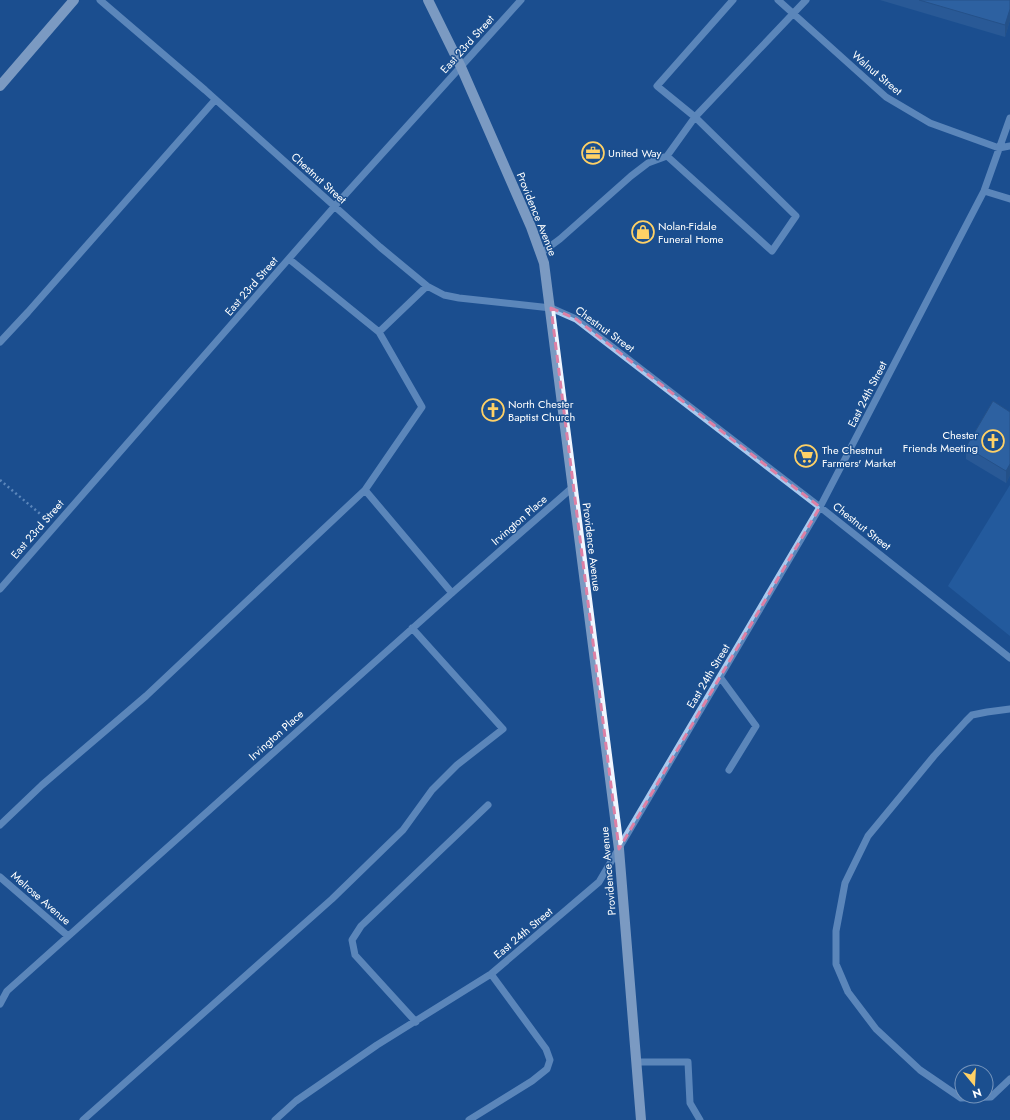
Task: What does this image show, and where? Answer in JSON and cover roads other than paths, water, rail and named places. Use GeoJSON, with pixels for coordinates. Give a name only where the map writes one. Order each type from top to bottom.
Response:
{"type":"FeatureCollection","features":[{"type":"Feature","properties":{"kind":"main road"},"geometry":{"type":"LineString","coordinates":[[0,86],[74,0]]}},
{"type":"Feature","properties":{"kind":"main road","name":"Providence Avenue"},"geometry":{"type":"LineString","coordinates":[[428,0],[461,67],[531,227],[544,263],[551,308],[619,849],[641,1120]]}},
{"type":"Feature","properties":{"kind":"street","name":"Chestnut Street"},"geometry":{"type":"LineString","coordinates":[[100,0],[215,100],[334,207],[427,286],[444,295],[459,298],[551,308],[576,319],[820,507],[1010,658]]}},
{"type":"Feature","properties":{"kind":"street","name":"East 23rd Street"},"geometry":{"type":"LineString","coordinates":[[0,588],[334,207],[520,0]]}},
{"type":"Feature","properties":{"kind":"street"},"geometry":{"type":"LineString","coordinates":[[667,156],[772,251],[796,216],[695,117],[658,86],[733,0]]}},
{"type":"Feature","properties":{"kind":"street","name":"Walnut Street"},"geometry":{"type":"LineString","coordinates":[[778,0],[886,97],[930,123],[999,148]]}},
{"type":"Feature","properties":{"kind":"street"},"geometry":{"type":"LineString","coordinates":[[541,253],[560,239],[631,176],[648,163],[667,156],[695,117],[806,0]]}},
{"type":"Feature","properties":{"kind":"street"},"geometry":{"type":"LineString","coordinates":[[0,342],[215,100]]}},
{"type":"Feature","properties":{"kind":"street","name":"East 24th Street"},"geometry":{"type":"LineString","coordinates":[[275,1120],[296,1101],[377,1045],[492,974],[599,882],[820,507],[984,191],[1010,118]]}},
{"type":"Feature","properties":{"kind":"street"},"geometry":{"type":"LineString","coordinates":[[999,148],[1010,146]]}},
{"type":"Feature","properties":{"kind":"street"},"geometry":{"type":"LineString","coordinates":[[984,191],[1010,199]]}},
{"type":"Feature","properties":{"kind":"street"},"geometry":{"type":"LineString","coordinates":[[0,825],[42,785],[146,696],[365,490],[422,407],[378,332],[289,259]]}},
{"type":"Feature","properties":{"kind":"street"},"geometry":{"type":"LineString","coordinates":[[378,332],[427,286]]}},
{"type":"Feature","properties":{"kind":"street","name":"Irvington Place"},"geometry":{"type":"LineString","coordinates":[[0,1004],[7,991],[412,628],[573,487]]}},
{"type":"Feature","properties":{"kind":"street"},"geometry":{"type":"LineString","coordinates":[[365,490],[452,593]]}},
{"type":"Feature","properties":{"kind":"street"},"geometry":{"type":"LineString","coordinates":[[83,1120],[166,1048],[332,899],[403,830],[432,790],[452,770],[503,729],[412,628]]}},
{"type":"Feature","properties":{"kind":"street"},"geometry":{"type":"LineString","coordinates":[[720,677],[756,726],[729,770]]}},
{"type":"Feature","properties":{"kind":"street"},"geometry":{"type":"LineString","coordinates":[[1010,709],[972,715],[934,756],[868,836],[845,882],[836,931],[836,964],[848,992],[876,1029],[920,1070],[961,1098],[991,1097],[1010,1078]]}},
{"type":"Feature","properties":{"kind":"street"},"geometry":{"type":"LineString","coordinates":[[416,1022],[355,955],[352,940],[361,926],[488,805]]}},
{"type":"Feature","properties":{"kind":"street","name":"Melrose Avenue"},"geometry":{"type":"LineString","coordinates":[[0,877],[68,936]]}},
{"type":"Feature","properties":{"kind":"street"},"geometry":{"type":"LineString","coordinates":[[470,1120],[548,1070],[550,1060],[546,1049],[492,974]]}},
{"type":"Feature","properties":{"kind":"street"},"geometry":{"type":"LineString","coordinates":[[636,1062],[688,1062],[690,1103],[700,1120]]}},
{"type":"Feature","properties":{"kind":"place","name":"United Way"},"geometry":{"type":"Point","coordinates":[593,153]}},
{"type":"Feature","properties":{"kind":"place","name":"Nolan-Fidale Funeral Home"},"geometry":{"type":"Point","coordinates":[643,232]}},
{"type":"Feature","properties":{"kind":"place","name":"North Chester Baptist Church"},"geometry":{"type":"Point","coordinates":[493,410]}},
{"type":"Feature","properties":{"kind":"place","name":"Chester Friends Meeting"},"geometry":{"type":"Point","coordinates":[993,441]}},
{"type":"Feature","properties":{"kind":"place","name":"The Chestnut Farmers' Market"},"geometry":{"type":"Point","coordinates":[806,456]}}]}
